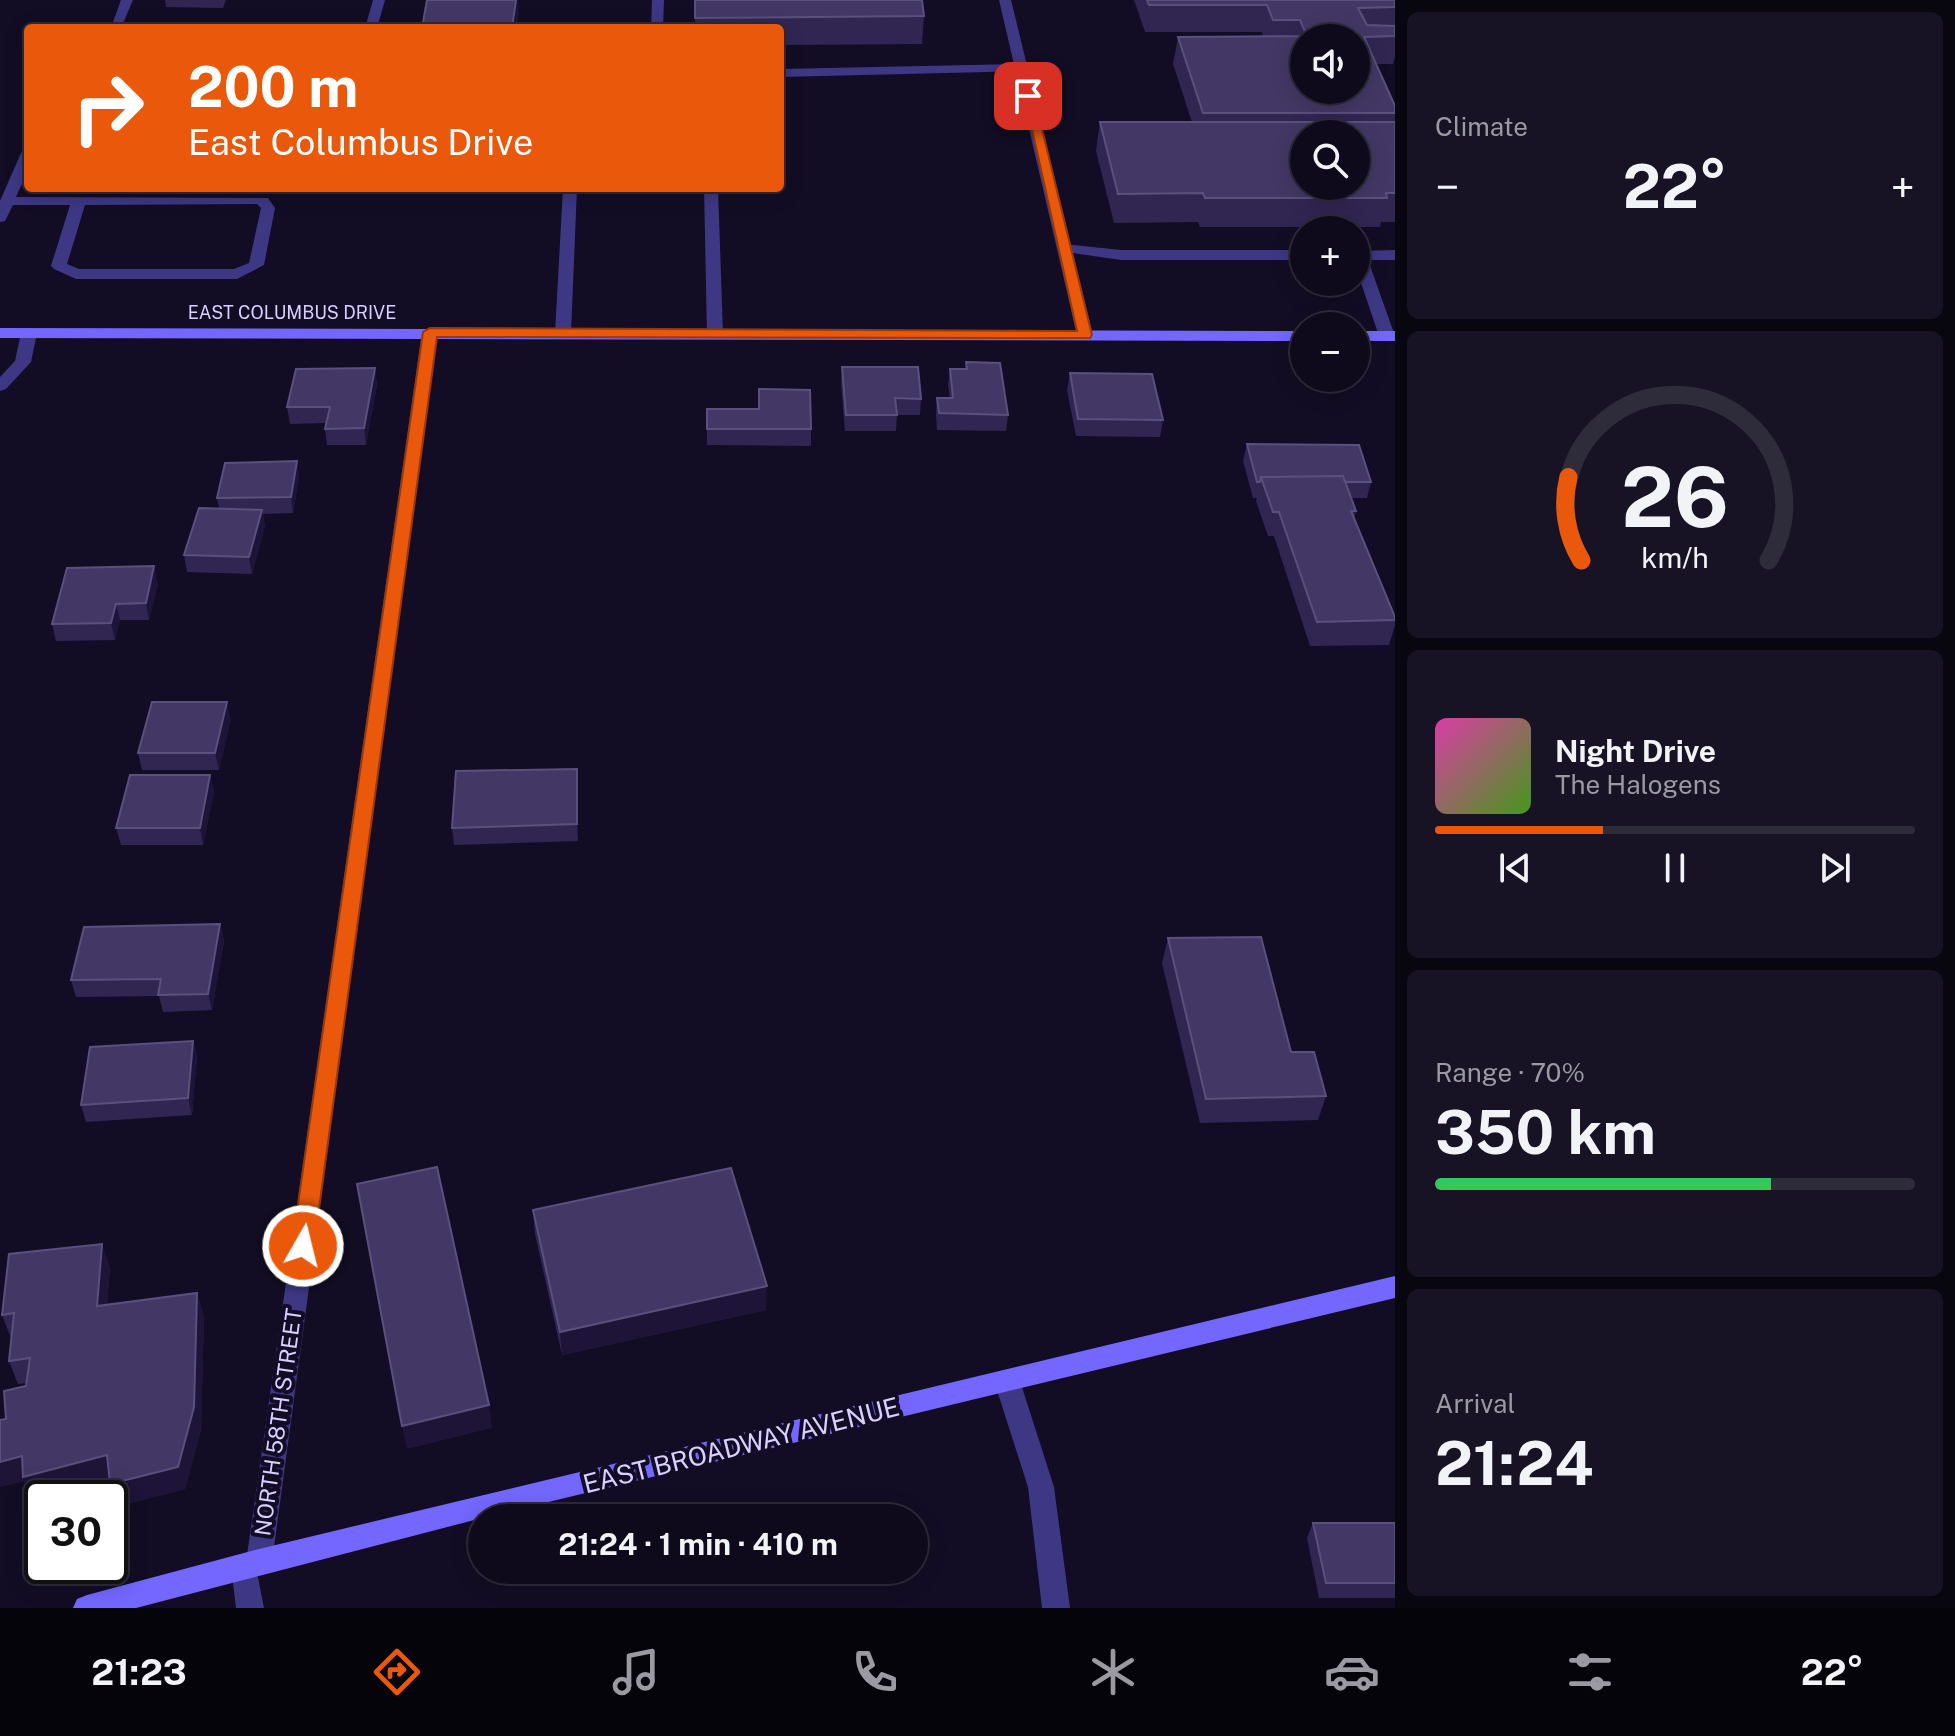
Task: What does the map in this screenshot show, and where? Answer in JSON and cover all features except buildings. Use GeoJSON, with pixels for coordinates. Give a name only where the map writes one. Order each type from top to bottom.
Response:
{"type":"FeatureCollection","features":[{"type":"Feature","properties":{"kind":"main road","name":"EAST COLUMBUS DRIVE"},"geometry":{"type":"LineString","coordinates":[[0,333],[1290,336]]}},
{"type":"Feature","properties":{"kind":"main road"},"geometry":{"type":"LineString","coordinates":[[1370,336],[1391,336]]}},
{"type":"Feature","properties":{"kind":"main road","name":"EAST BROADWAY AVENUE"},"geometry":{"type":"LineString","coordinates":[[87,1608],[252,1564],[1395,1287]]}},
{"type":"Feature","properties":{"kind":"street"},"geometry":{"type":"LineString","coordinates":[[119,24],[127,0]]}},
{"type":"Feature","properties":{"kind":"street"},"geometry":{"type":"LineString","coordinates":[[372,24],[379,0]]}},
{"type":"Feature","properties":{"kind":"street"},"geometry":{"type":"LineString","coordinates":[[657,24],[658,0]]}},
{"type":"Feature","properties":{"kind":"street"},"geometry":{"type":"LineString","coordinates":[[1005,0],[1085,335]]}},
{"type":"Feature","properties":{"kind":"street"},"geometry":{"type":"LineString","coordinates":[[784,73],[1021,68]]}},
{"type":"Feature","properties":{"kind":"street"},"geometry":{"type":"LineString","coordinates":[[0,218],[24,163]]}},
{"type":"Feature","properties":{"kind":"street"},"geometry":{"type":"LineString","coordinates":[[563,333],[570,192]]}},
{"type":"Feature","properties":{"kind":"street"},"geometry":{"type":"LineString","coordinates":[[711,192],[715,333]]}},
{"type":"Feature","properties":{"kind":"street"},"geometry":{"type":"LineString","coordinates":[[8,201],[257,200],[263,201],[268,208],[256,265],[250,270],[237,274],[76,274],[59,266],[79,201]]}},
{"type":"Feature","properties":{"kind":"street"},"geometry":{"type":"LineString","coordinates":[[1064,248],[1121,255],[1290,255]]}},
{"type":"Feature","properties":{"kind":"street"},"geometry":{"type":"LineString","coordinates":[[1370,255],[1395,255]]}},
{"type":"Feature","properties":{"kind":"street"},"geometry":{"type":"LineString","coordinates":[[1370,286],[1391,336]]}},
{"type":"Feature","properties":{"kind":"street","name":"NORTH 58TH STREET"},"geometry":{"type":"LineString","coordinates":[[250,1608],[252,1564],[430,332]]}},
{"type":"Feature","properties":{"kind":"street"},"geometry":{"type":"LineString","coordinates":[[0,386],[23,362],[29,333]]}},
{"type":"Feature","properties":{"kind":"street"},"geometry":{"type":"LineString","coordinates":[[1007,1381],[1041,1487],[1056,1608]]}},
{"type":"Feature","properties":{"kind":"route"},"geometry":{"type":"LineString","coordinates":[[303,1246],[430,332],[1085,335],[1028,96]]}}]}
